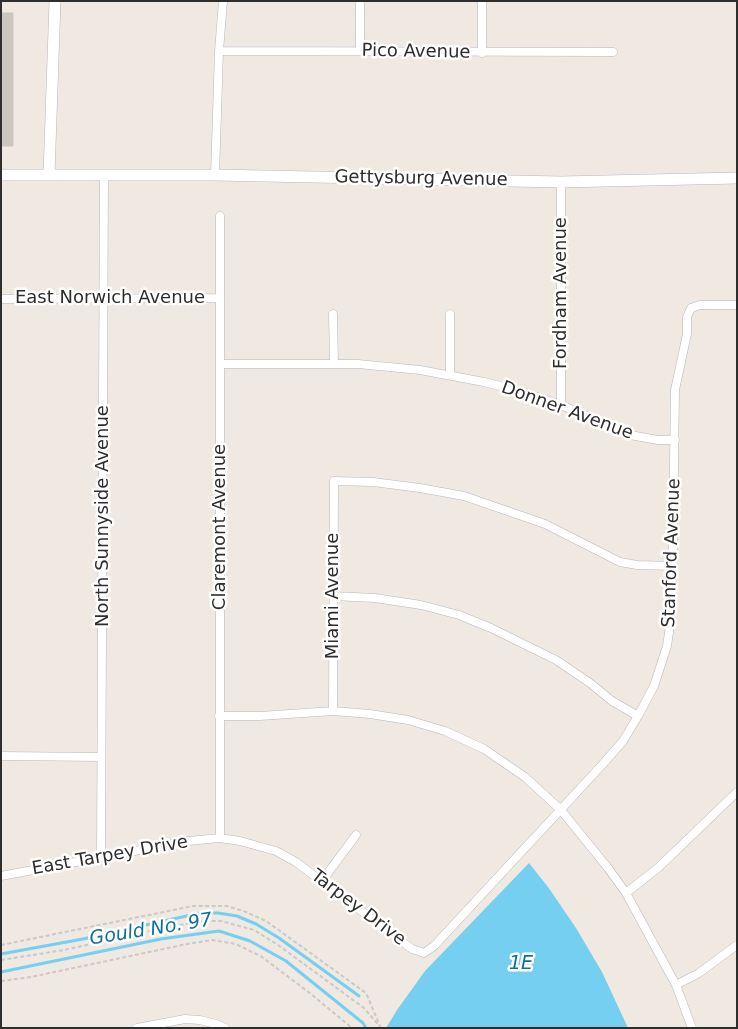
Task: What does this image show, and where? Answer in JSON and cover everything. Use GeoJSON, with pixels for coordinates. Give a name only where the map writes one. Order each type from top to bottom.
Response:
{"type":"FeatureCollection","features":[{"type":"Feature","properties":{"kind":"street"},"geometry":{"type":"LineString","coordinates":[[49,175],[55,1]]}},
{"type":"Feature","properties":{"kind":"street"},"geometry":{"type":"LineString","coordinates":[[215,175],[219,51],[223,1]]}},
{"type":"Feature","properties":{"kind":"street"},"geometry":{"type":"LineString","coordinates":[[360,1],[360,51]]}},
{"type":"Feature","properties":{"kind":"street"},"geometry":{"type":"LineString","coordinates":[[482,1],[482,53]]}},
{"type":"Feature","properties":{"kind":"street","name":"Pico Avenue"},"geometry":{"type":"LineString","coordinates":[[219,51],[613,52]]}},
{"type":"Feature","properties":{"kind":"street","name":"Gettysburg Avenue"},"geometry":{"type":"LineString","coordinates":[[1,175],[215,175],[562,182],[737,178]]}},
{"type":"Feature","properties":{"kind":"street","name":"North Sunnyside Avenue"},"geometry":{"type":"LineString","coordinates":[[101,857],[105,299],[104,175]]}},
{"type":"Feature","properties":{"kind":"street","name":"Fordham Avenue"},"geometry":{"type":"LineString","coordinates":[[561,405],[562,182]]}},
{"type":"Feature","properties":{"kind":"street","name":"Claremont Avenue"},"geometry":{"type":"LineString","coordinates":[[220,216],[220,838]]}},
{"type":"Feature","properties":{"kind":"street","name":"East Norwich Avenue"},"geometry":{"type":"LineString","coordinates":[[1,299],[220,298]]}},
{"type":"Feature","properties":{"kind":"street","name":"Stanford Avenue"},"geometry":{"type":"LineString","coordinates":[[561,810],[623,741],[654,686],[667,646],[672,612],[675,390],[687,334],[687,317],[691,308],[700,305],[737,305]]}},
{"type":"Feature","properties":{"kind":"street"},"geometry":{"type":"LineString","coordinates":[[333,314],[334,364]]}},
{"type":"Feature","properties":{"kind":"street"},"geometry":{"type":"LineString","coordinates":[[450,314],[450,375]]}},
{"type":"Feature","properties":{"kind":"street","name":"Donner Avenue"},"geometry":{"type":"LineString","coordinates":[[220,364],[334,364],[391,367],[450,375],[520,391],[561,405],[630,435],[658,440],[675,440]]}},
{"type":"Feature","properties":{"kind":"street","name":"Miami Avenue"},"geometry":{"type":"LineString","coordinates":[[333,711],[334,482],[373,482],[464,496],[545,524],[620,562],[637,565],[674,566]]}},
{"type":"Feature","properties":{"kind":"street"},"geometry":{"type":"LineString","coordinates":[[333,596],[384,599],[421,605],[459,615],[526,644],[556,660],[590,682],[612,701],[638,716]]}},
{"type":"Feature","properties":{"kind":"street"},"geometry":{"type":"LineString","coordinates":[[219,716],[260,716],[333,711],[408,720],[445,731],[484,749],[526,776],[561,810],[626,893],[676,984],[692,1028]]}},
{"type":"Feature","properties":{"kind":"street"},"geometry":{"type":"LineString","coordinates":[[1,756],[101,756]]}},
{"type":"Feature","properties":{"kind":"street"},"geometry":{"type":"LineString","coordinates":[[626,893],[659,867],[737,792]]}},
{"type":"Feature","properties":{"kind":"street","name":"Tarpey Drive"},"geometry":{"type":"LineString","coordinates":[[220,838],[240,841],[276,852],[296,862],[412,949],[424,953],[434,946],[561,810]]}},
{"type":"Feature","properties":{"kind":"street"},"geometry":{"type":"LineString","coordinates":[[322,881],[356,835]]}},
{"type":"Feature","properties":{"kind":"street","name":"East Tarpey Drive"},"geometry":{"type":"LineString","coordinates":[[1,876],[188,840],[220,838]]}},
{"type":"Feature","properties":{"kind":"street"},"geometry":{"type":"LineString","coordinates":[[676,984],[699,973],[737,945]]}},
{"type":"Feature","properties":{"kind":"street"},"geometry":{"type":"LineString","coordinates":[[137,1028],[171,1021],[200,1020],[225,1028]]}},
{"type":"Feature","properties":{"kind":"path"},"geometry":{"type":"LineString","coordinates":[[1,945],[193,906],[227,906],[266,921],[366,993],[380,1027]]}},
{"type":"Feature","properties":{"kind":"path"},"geometry":{"type":"LineString","coordinates":[[1,960],[64,950],[168,927],[205,922],[221,922],[254,930],[278,945],[364,1008],[380,1027]]}},
{"type":"Feature","properties":{"kind":"path"},"geometry":{"type":"LineString","coordinates":[[1,981],[31,977],[212,940],[236,944],[262,957],[352,1028]]}},
{"type":"Feature","properties":{"kind":"water","name":"1E"},"geometry":{"type":"Polygon","coordinates":[[[529,863],[576,928],[602,972],[628,1028],[386,1028],[425,971],[529,863]]]}},
{"type":"Feature","properties":{"kind":"building"},"geometry":{"type":"Polygon","coordinates":[[[1,13],[13,13],[13,146],[1,146],[1,13]]]}},
{"type":"Feature","properties":{"kind":"waterway"},"geometry":{"type":"LineString","coordinates":[[1,954],[83,939],[200,913],[218,913],[237,916],[256,924],[279,938],[359,996]]}},
{"type":"Feature","properties":{"kind":"waterway","name":"Gould No. 97"},"geometry":{"type":"LineString","coordinates":[[1,972],[161,939],[219,931],[250,941],[286,961],[363,1023],[366,1028]]}}]}
